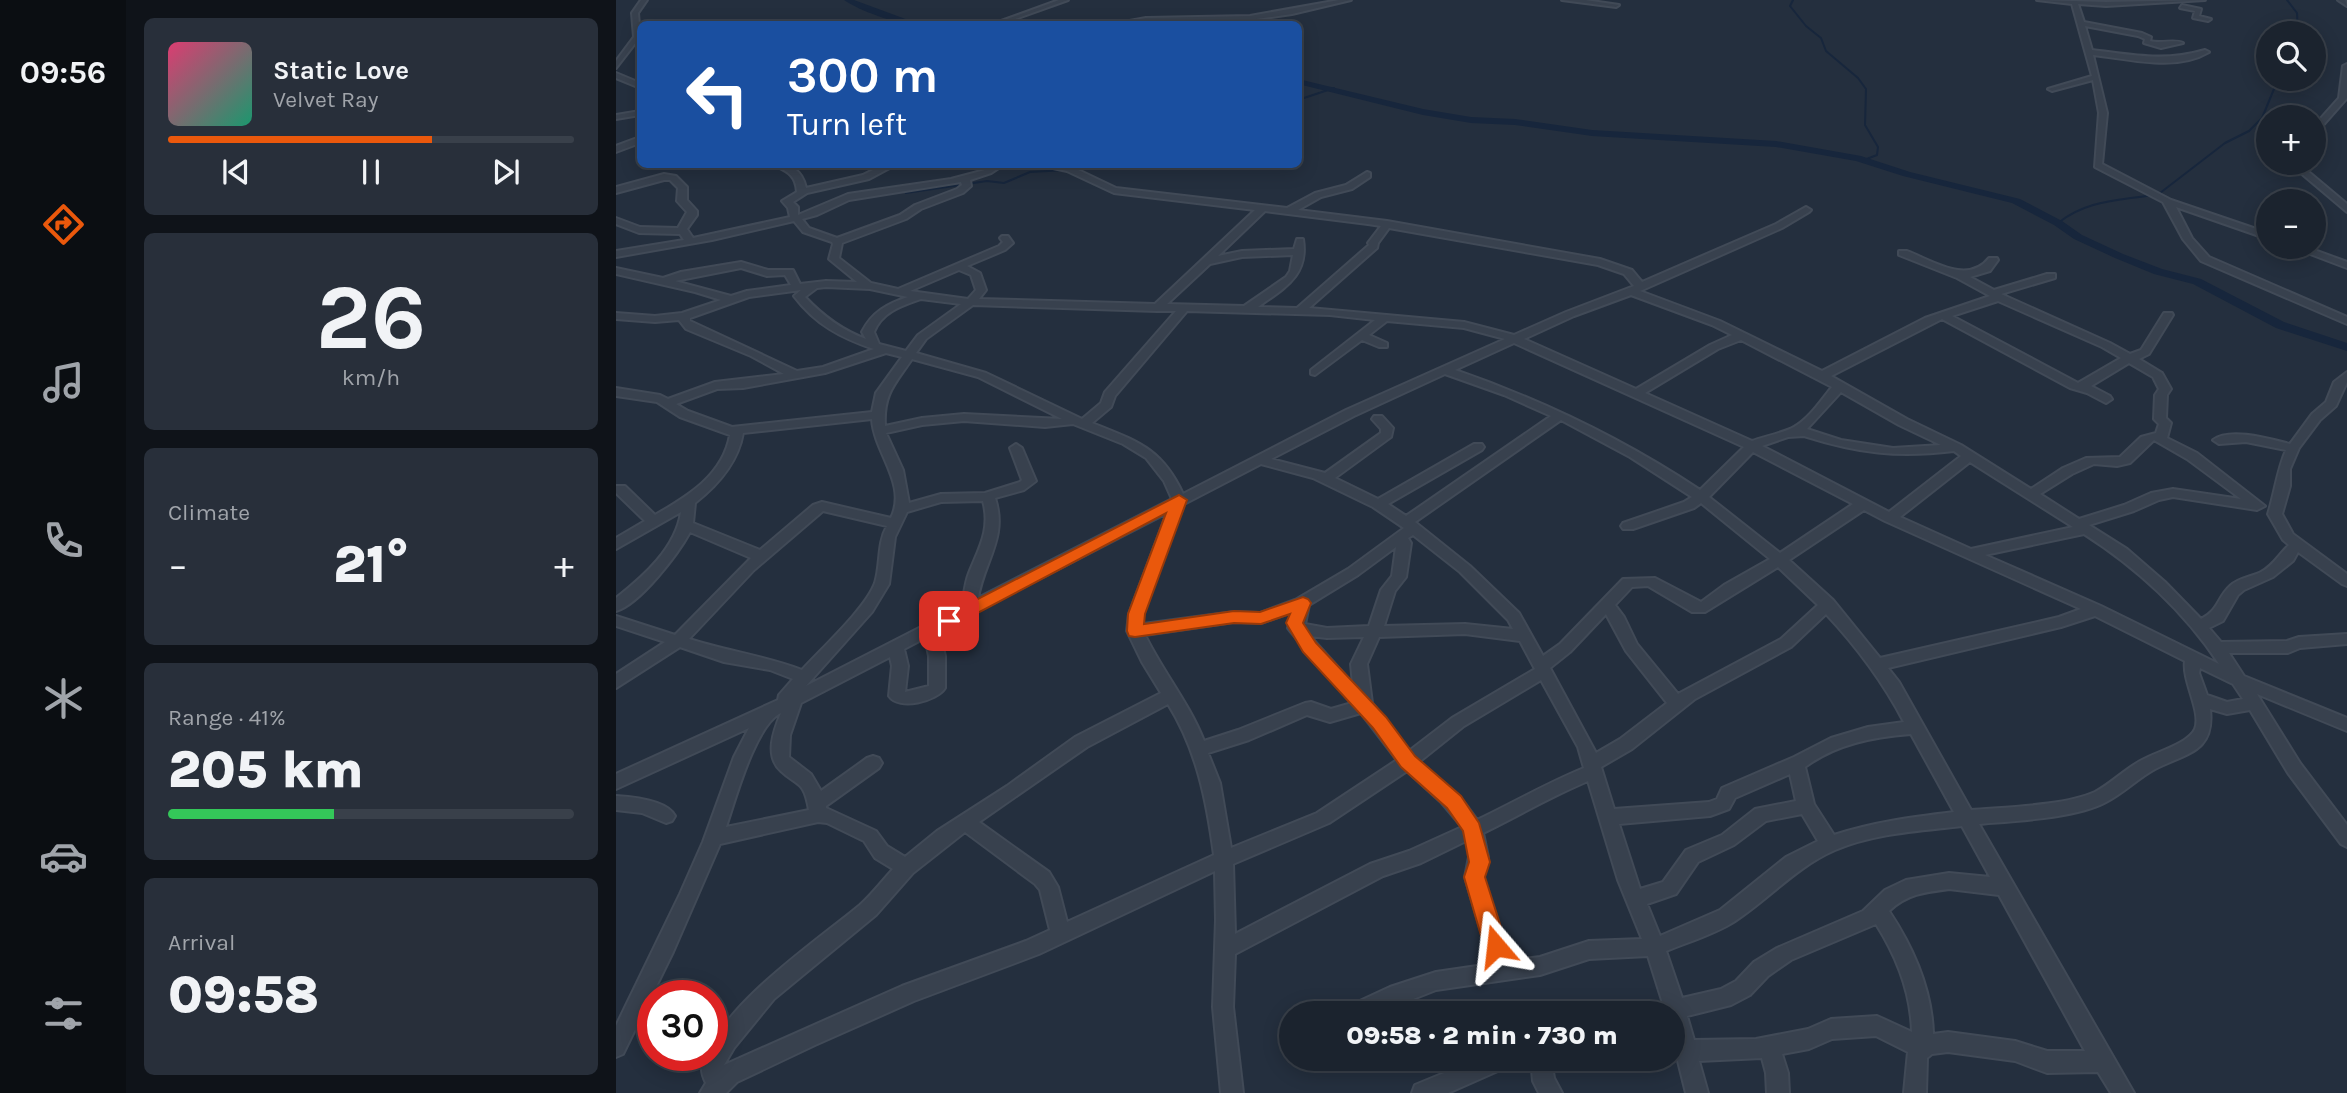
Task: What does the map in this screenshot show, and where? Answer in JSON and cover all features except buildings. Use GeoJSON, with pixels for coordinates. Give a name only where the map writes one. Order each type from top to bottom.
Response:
{"type":"FeatureCollection","features":[{"type":"Feature","properties":{"kind":"street"},"geometry":{"type":"LineString","coordinates":[[637,25],[635,13],[644,0]]}},
{"type":"Feature","properties":{"kind":"street"},"geometry":{"type":"LineString","coordinates":[[1005,21],[1065,0]]}},
{"type":"Feature","properties":{"kind":"street"},"geometry":{"type":"LineString","coordinates":[[1136,21],[1250,18],[1348,0]]}},
{"type":"Feature","properties":{"kind":"street"},"geometry":{"type":"LineString","coordinates":[[1565,0],[1616,5]]}},
{"type":"Feature","properties":{"kind":"street"},"geometry":{"type":"LineString","coordinates":[[2040,0],[2202,0]]}},
{"type":"Feature","properties":{"kind":"street"},"geometry":{"type":"LineString","coordinates":[[2134,0],[2144,2]]}},
{"type":"Feature","properties":{"kind":"street"},"geometry":{"type":"LineString","coordinates":[[2341,0],[2347,4]]}},
{"type":"Feature","properties":{"kind":"street"},"geometry":{"type":"LineString","coordinates":[[2075,1],[2080,23],[2091,42],[2089,52],[2104,120],[2096,163],[2169,202],[2256,232]]}},
{"type":"Feature","properties":{"kind":"street"},"geometry":{"type":"LineString","coordinates":[[2189,1],[2198,4],[2198,17]]}},
{"type":"Feature","properties":{"kind":"street"},"geometry":{"type":"LineString","coordinates":[[2157,2],[2208,19]]}},
{"type":"Feature","properties":{"kind":"street"},"geometry":{"type":"LineString","coordinates":[[2080,23],[2134,32],[2148,37],[2146,42],[2151,44],[2179,43]]}},
{"type":"Feature","properties":{"kind":"street"},"geometry":{"type":"LineString","coordinates":[[617,63],[637,39]]}},
{"type":"Feature","properties":{"kind":"street"},"geometry":{"type":"LineString","coordinates":[[2151,44],[2141,53],[2173,69]]}},
{"type":"Feature","properties":{"kind":"street"},"geometry":{"type":"LineString","coordinates":[[2089,52],[2155,62],[2204,52]]}},
{"type":"Feature","properties":{"kind":"street"},"geometry":{"type":"LineString","coordinates":[[2326,117],[2343,98],[2347,66]]}},
{"type":"Feature","properties":{"kind":"street"},"geometry":{"type":"LineString","coordinates":[[616,75],[637,85]]}},
{"type":"Feature","properties":{"kind":"street"},"geometry":{"type":"LineString","coordinates":[[625,80],[637,77]]}},
{"type":"Feature","properties":{"kind":"street"},"geometry":{"type":"LineString","coordinates":[[2052,89],[2096,77]]}},
{"type":"Feature","properties":{"kind":"street"},"geometry":{"type":"LineString","coordinates":[[616,117],[637,114]]}},
{"type":"Feature","properties":{"kind":"street"},"geometry":{"type":"LineString","coordinates":[[616,149],[637,141]]}},
{"type":"Feature","properties":{"kind":"street"},"geometry":{"type":"LineString","coordinates":[[793,168],[797,169],[803,191]]}},
{"type":"Feature","properties":{"kind":"street"},"geometry":{"type":"LineString","coordinates":[[837,242],[806,230],[793,215],[793,207],[787,201],[803,191],[866,177],[885,168]]}},
{"type":"Feature","properties":{"kind":"street"},"geometry":{"type":"LineString","coordinates":[[616,254],[796,218],[814,213],[841,199],[965,180],[990,172],[994,168]]}},
{"type":"Feature","properties":{"kind":"street"},"geometry":{"type":"LineString","coordinates":[[1063,168],[1109,189],[1387,224],[1600,262],[1628,272],[1636,289],[1822,376],[1903,422],[1957,448],[2122,552],[2199,626],[2217,648],[2302,779],[2347,839]]}},
{"type":"Feature","properties":{"kind":"street"},"geometry":{"type":"LineString","coordinates":[[1289,211],[1318,195],[1352,186],[1367,175]]}},
{"type":"Feature","properties":{"kind":"street"},"geometry":{"type":"LineString","coordinates":[[2307,175],[2347,209]]}},
{"type":"Feature","properties":{"kind":"street"},"geometry":{"type":"LineString","coordinates":[[616,190],[660,177],[673,178],[682,187],[682,201],[693,213],[682,226],[682,231],[690,241]]}},
{"type":"Feature","properties":{"kind":"street"},"geometry":{"type":"LineString","coordinates":[[870,286],[834,259],[837,242],[903,217],[922,205],[960,191],[967,186],[965,180]]}},
{"type":"Feature","properties":{"kind":"street"},"geometry":{"type":"LineString","coordinates":[[2169,202],[2188,239],[2205,259],[2347,321]]}},
{"type":"Feature","properties":{"kind":"street"},"geometry":{"type":"LineString","coordinates":[[1157,308],[1264,207]]}},
{"type":"Feature","properties":{"kind":"street"},"geometry":{"type":"LineString","coordinates":[[616,782],[775,709],[968,612],[1338,419],[1444,370],[1779,226],[1806,210]]}},
{"type":"Feature","properties":{"kind":"street"},"geometry":{"type":"LineString","coordinates":[[616,221],[639,230],[682,231]]}},
{"type":"Feature","properties":{"kind":"street"},"geometry":{"type":"LineString","coordinates":[[1301,310],[1374,246],[1373,243],[1387,224]]}},
{"type":"Feature","properties":{"kind":"street"},"geometry":{"type":"LineString","coordinates":[[899,292],[1007,246],[1004,238]]}},
{"type":"Feature","properties":{"kind":"street"},"geometry":{"type":"LineString","coordinates":[[1206,261],[1299,246],[1296,267],[1290,279],[1245,311]]}},
{"type":"Feature","properties":{"kind":"street"},"geometry":{"type":"LineString","coordinates":[[1903,253],[1961,276],[2106,345],[2158,376],[2164,386],[2160,419],[2165,423],[2161,438]]}},
{"type":"Feature","properties":{"kind":"street"},"geometry":{"type":"LineString","coordinates":[[2326,257],[2347,265]]}},
{"type":"Feature","properties":{"kind":"street"},"geometry":{"type":"LineString","coordinates":[[1961,276],[1986,269],[1993,260]]}},
{"type":"Feature","properties":{"kind":"street"},"geometry":{"type":"LineString","coordinates":[[663,282],[681,275],[745,265],[767,273],[788,272],[796,286]]}},
{"type":"Feature","properties":{"kind":"street"},"geometry":{"type":"LineString","coordinates":[[616,1047],[656,971],[758,726],[806,678],[877,595],[888,537],[902,509],[897,470],[879,431],[877,415],[882,393],[907,355],[933,328],[971,302],[981,287],[975,273],[957,267]]}},
{"type":"Feature","properties":{"kind":"street"},"geometry":{"type":"LineString","coordinates":[[616,271],[730,299]]}},
{"type":"Feature","properties":{"kind":"street"},"geometry":{"type":"LineString","coordinates":[[1822,376],[1942,315],[2051,276]]}},
{"type":"Feature","properties":{"kind":"street"},"geometry":{"type":"LineString","coordinates":[[817,285],[799,295],[807,308],[840,334],[907,355],[979,373],[1153,456],[1168,473],[1179,500],[1136,614],[1135,631],[1150,662],[1188,722],[1211,783],[1224,860],[1226,949],[1223,1007],[1232,1093]]}},
{"type":"Feature","properties":{"kind":"street"},"geometry":{"type":"LineString","coordinates":[[616,316],[684,316],[755,292],[817,285],[870,286],[918,296],[971,302],[1245,311],[1301,310],[1486,329],[1515,339],[1752,446],[1890,518],[1972,552],[2238,680],[2347,725]]}},
{"type":"Feature","properties":{"kind":"street"},"geometry":{"type":"LineString","coordinates":[[880,347],[868,332],[874,319],[886,310],[918,296]]}},
{"type":"Feature","properties":{"kind":"street"},"geometry":{"type":"LineString","coordinates":[[879,431],[906,423],[968,416],[1049,425],[1079,422],[1107,404],[1109,395],[1183,309]]}},
{"type":"Feature","properties":{"kind":"street"},"geometry":{"type":"LineString","coordinates":[[1942,315],[2074,386],[2106,399]]}},
{"type":"Feature","properties":{"kind":"street"},"geometry":{"type":"LineString","coordinates":[[684,316],[690,327],[755,354],[795,375]]}},
{"type":"Feature","properties":{"kind":"street"},"geometry":{"type":"LineString","coordinates":[[2082,387],[2126,359],[2145,352],[2168,316]]}},
{"type":"Feature","properties":{"kind":"street"},"geometry":{"type":"LineString","coordinates":[[1315,372],[1337,352],[1385,317]]}},
{"type":"Feature","properties":{"kind":"street"},"geometry":{"type":"LineString","coordinates":[[1361,336],[1383,345]]}},
{"type":"Feature","properties":{"kind":"street"},"geometry":{"type":"LineString","coordinates":[[1636,394],[1714,347],[1740,336]]}},
{"type":"Feature","properties":{"kind":"street"},"geometry":{"type":"LineString","coordinates":[[668,402],[715,386],[838,366],[880,347]]}},
{"type":"Feature","properties":{"kind":"street"},"geometry":{"type":"LineString","coordinates":[[1444,370],[1521,397],[1606,438],[1701,497],[1828,604],[1878,664],[2123,1093]]}},
{"type":"Feature","properties":{"kind":"street"},"geometry":{"type":"LineString","coordinates":[[2347,375],[2338,384],[2332,403],[2316,417],[2293,447],[2284,469],[2283,486],[2275,514],[2278,523],[2297,545],[2347,581]]}},
{"type":"Feature","properties":{"kind":"street"},"geometry":{"type":"LineString","coordinates":[[1628,526],[1681,508],[1701,497],[1752,446],[1797,431],[1811,420],[1840,385]]}},
{"type":"Feature","properties":{"kind":"street"},"geometry":{"type":"LineString","coordinates":[[616,392],[640,394],[668,402],[684,414],[725,430],[737,431],[877,415]]}},
{"type":"Feature","properties":{"kind":"street"},"geometry":{"type":"LineString","coordinates":[[1135,631],[1234,617],[1261,618],[1303,603],[1353,572],[1560,415]]}},
{"type":"Feature","properties":{"kind":"street"},"geometry":{"type":"LineString","coordinates":[[1326,479],[1387,434],[1387,428],[1378,419]]}},
{"type":"Feature","properties":{"kind":"street"},"geometry":{"type":"LineString","coordinates":[[618,541],[702,492],[717,477],[734,449],[737,431]]}},
{"type":"Feature","properties":{"kind":"street"},"geometry":{"type":"LineString","coordinates":[[1797,431],[1856,447],[1893,452],[1957,448]]}},
{"type":"Feature","properties":{"kind":"street"},"geometry":{"type":"LineString","coordinates":[[2032,494],[2055,478],[2093,461],[2121,461],[2150,437],[2161,438],[2192,456],[2258,506]]}},
{"type":"Feature","properties":{"kind":"street"},"geometry":{"type":"LineString","coordinates":[[2219,440],[2246,438],[2293,447]]}},
{"type":"Feature","properties":{"kind":"street"},"geometry":{"type":"LineString","coordinates":[[1378,504],[1478,447]]}},
{"type":"Feature","properties":{"kind":"street"},"geometry":{"type":"LineString","coordinates":[[902,509],[941,498],[988,498],[994,493],[1021,488],[1029,481],[1016,448]]}},
{"type":"Feature","properties":{"kind":"street"},"geometry":{"type":"LineString","coordinates":[[1890,518],[1969,456]]}},
{"type":"Feature","properties":{"kind":"street"},"geometry":{"type":"LineString","coordinates":[[1259,460],[1326,479],[1378,504],[1407,529],[1465,569],[1514,617],[1577,729],[1593,768],[1634,900],[1655,947],[1671,1001]]}},
{"type":"Feature","properties":{"kind":"street"},"geometry":{"type":"LineString","coordinates":[[620,489],[653,521]]}},
{"type":"Feature","properties":{"kind":"street"},"geometry":{"type":"LineString","coordinates":[[1972,552],[2083,526],[2156,496],[2173,493],[2258,506],[2276,505]]}},
{"type":"Feature","properties":{"kind":"street"},"geometry":{"type":"LineString","coordinates":[[968,612],[978,568],[985,559],[991,542],[994,513],[988,498]]}},
{"type":"Feature","properties":{"kind":"street"},"geometry":{"type":"LineString","coordinates":[[616,606],[636,591],[653,573],[685,525],[689,501]]}},
{"type":"Feature","properties":{"kind":"street"},"geometry":{"type":"LineString","coordinates":[[715,1088],[729,1074],[909,993],[1032,948],[1184,876],[1323,818],[1408,762],[1458,722],[1542,668],[1607,606],[1628,582],[1646,580],[1697,608],[1703,608],[1863,504]]}},
{"type":"Feature","properties":{"kind":"street"},"geometry":{"type":"LineString","coordinates":[[616,682],[677,642],[760,556],[822,506],[894,523]]}},
{"type":"Feature","properties":{"kind":"street"},"geometry":{"type":"LineString","coordinates":[[685,525],[760,556]]}},
{"type":"Feature","properties":{"kind":"street"},"geometry":{"type":"LineString","coordinates":[[1364,706],[1359,664],[1388,590],[1395,584],[1402,568],[1401,554],[1407,529]]}},
{"type":"Feature","properties":{"kind":"street"},"geometry":{"type":"LineString","coordinates":[[2199,626],[2218,617],[2232,592],[2239,586],[2268,574],[2288,558],[2297,545]]}},
{"type":"Feature","properties":{"kind":"street"},"geometry":{"type":"LineString","coordinates":[[2330,568],[2347,567]]}},
{"type":"Feature","properties":{"kind":"street"},"geometry":{"type":"LineString","coordinates":[[1303,603],[1295,623],[1296,628],[1325,665],[1364,706],[1408,762],[1454,802],[1472,829],[1479,862],[1474,877],[1503,970]]}},
{"type":"Feature","properties":{"kind":"street"},"geometry":{"type":"LineString","coordinates":[[1226,949],[1377,870],[1415,857],[1524,806],[1593,768],[1677,704],[1727,673],[1786,643],[1828,604]]}},
{"type":"Feature","properties":{"kind":"street"},"geometry":{"type":"LineString","coordinates":[[1607,606],[1616,617],[1631,647],[1677,704]]}},
{"type":"Feature","properties":{"kind":"street"},"geometry":{"type":"LineString","coordinates":[[1878,664],[2061,622],[2096,610]]}},
{"type":"Feature","properties":{"kind":"street"},"geometry":{"type":"LineString","coordinates":[[616,621],[724,656],[772,665],[806,678]]}},
{"type":"Feature","properties":{"kind":"street"},"geometry":{"type":"LineString","coordinates":[[1296,628],[1327,633],[1465,629],[1523,636]]}},
{"type":"Feature","properties":{"kind":"street"},"geometry":{"type":"LineString","coordinates":[[896,648],[900,666],[897,696],[901,699],[932,692],[937,688],[937,656],[931,630]]}},
{"type":"Feature","properties":{"kind":"street"},"geometry":{"type":"LineString","coordinates":[[2217,648],[2288,647],[2299,643],[2347,639]]}},
{"type":"Feature","properties":{"kind":"street"},"geometry":{"type":"LineString","coordinates":[[1382,1001],[1436,981],[1539,966],[1589,950],[1655,947],[1727,916],[1793,863],[1830,844],[1885,828],[2075,805],[2106,795],[2149,764],[2175,754],[2201,735],[2204,726],[2201,699],[2191,673],[2193,658]]}},
{"type":"Feature","properties":{"kind":"street"},"geometry":{"type":"LineString","coordinates":[[715,1088],[712,1065],[727,1041],[767,992],[869,909],[906,867],[943,836],[1081,742],[1172,695]]}},
{"type":"Feature","properties":{"kind":"street"},"geometry":{"type":"LineString","coordinates":[[795,698],[786,726],[781,758],[787,768],[801,775],[814,793],[818,809],[870,836],[881,852],[906,867]]}},
{"type":"Feature","properties":{"kind":"street"},"geometry":{"type":"LineString","coordinates":[[2201,699],[2227,708],[2254,703]]}},
{"type":"Feature","properties":{"kind":"street"},"geometry":{"type":"LineString","coordinates":[[1199,749],[1243,735],[1305,709],[1311,708],[1330,716],[1364,706]]}},
{"type":"Feature","properties":{"kind":"street"},"geometry":{"type":"LineString","coordinates":[[1609,817],[1710,809],[1723,804],[1728,793],[1840,742],[1893,729],[1915,727]]}},
{"type":"Feature","properties":{"kind":"street"},"geometry":{"type":"LineString","coordinates":[[713,838],[818,809],[873,762]]}},
{"type":"Feature","properties":{"kind":"street"},"geometry":{"type":"LineString","coordinates":[[1797,763],[1806,806],[1830,844]]}},
{"type":"Feature","properties":{"kind":"street"},"geometry":{"type":"LineString","coordinates":[[616,803],[644,806],[666,816]]}},
{"type":"Feature","properties":{"kind":"street"},"geometry":{"type":"LineString","coordinates":[[1634,900],[1669,888],[1692,856],[1728,839],[1761,814],[1806,806]]}},
{"type":"Feature","properties":{"kind":"street"},"geometry":{"type":"LineString","coordinates":[[965,822],[1042,878],[1049,887],[1061,934]]}},
{"type":"Feature","properties":{"kind":"street"},"geometry":{"type":"LineString","coordinates":[[1685,1012],[1744,988],[1761,969],[1784,954],[1878,911],[1892,896],[1913,886],[1949,881],[2004,887]]}},
{"type":"Feature","properties":{"kind":"street"},"geometry":{"type":"LineString","coordinates":[[1878,911],[1903,950],[1922,1018],[1922,1048],[1917,1055],[1915,1093]]}},
{"type":"Feature","properties":{"kind":"street"},"geometry":{"type":"LineString","coordinates":[[1686,1051],[1769,1046],[1809,1040],[1831,1029],[1877,1026],[1922,1048],[1948,1042],[2015,1051],[2047,1062],[2103,1061]]}},
{"type":"Feature","properties":{"kind":"street"},"geometry":{"type":"LineString","coordinates":[[1769,1046],[1777,1073],[1778,1093]]}},
{"type":"Feature","properties":{"kind":"street"},"geometry":{"type":"LineString","coordinates":[[1685,1048],[1697,1093]]}},
{"type":"Feature","properties":{"kind":"street"},"geometry":{"type":"LineString","coordinates":[[1423,1093],[1468,1071]]}},
{"type":"Feature","properties":{"kind":"street"},"geometry":{"type":"LineString","coordinates":[[1543,1071],[1544,1081],[1551,1093]]}},
{"type":"Feature","properties":{"kind":"waterway"},"geometry":{"type":"LineString","coordinates":[[848,0],[906,21]]}},
{"type":"Feature","properties":{"kind":"waterway"},"geometry":{"type":"LineString","coordinates":[[1793,0],[1790,6],[1806,26],[1821,38],[1826,51],[1858,78],[1866,89],[1865,125],[1878,147],[1877,155],[1864,160]]}},
{"type":"Feature","properties":{"kind":"waterway"},"geometry":{"type":"LineString","coordinates":[[2287,0],[2297,13],[2297,21]]}},
{"type":"Feature","properties":{"kind":"waterway"},"geometry":{"type":"LineString","coordinates":[[1302,82],[1423,112],[1471,120],[1515,122],[1592,133],[1776,144],[1858,158],[1907,174],[2016,201],[2078,237],[2119,256],[2158,272],[2197,281],[2280,325],[2347,347]]}},
{"type":"Feature","properties":{"kind":"waterway"},"geometry":{"type":"LineString","coordinates":[[1302,99],[1334,88]]}},
{"type":"Feature","properties":{"kind":"waterway"},"geometry":{"type":"LineString","coordinates":[[2160,193],[2225,143],[2249,131],[2262,118],[2273,91]]}},
{"type":"Feature","properties":{"kind":"waterway"},"geometry":{"type":"LineString","coordinates":[[906,193],[987,181],[1004,183],[1030,172],[1066,170]]}},
{"type":"Feature","properties":{"kind":"waterway"},"geometry":{"type":"LineString","coordinates":[[2058,223],[2091,206],[2152,195]]}},
{"type":"Feature","properties":{"kind":"route"},"geometry":{"type":"LineString","coordinates":[[949,621],[1179,500],[1136,614],[1135,631],[1234,617],[1261,618],[1303,603],[1295,623],[1310,648],[1379,723],[1408,762],[1454,802],[1472,829],[1479,862],[1474,877],[1496,946]]}}]}
